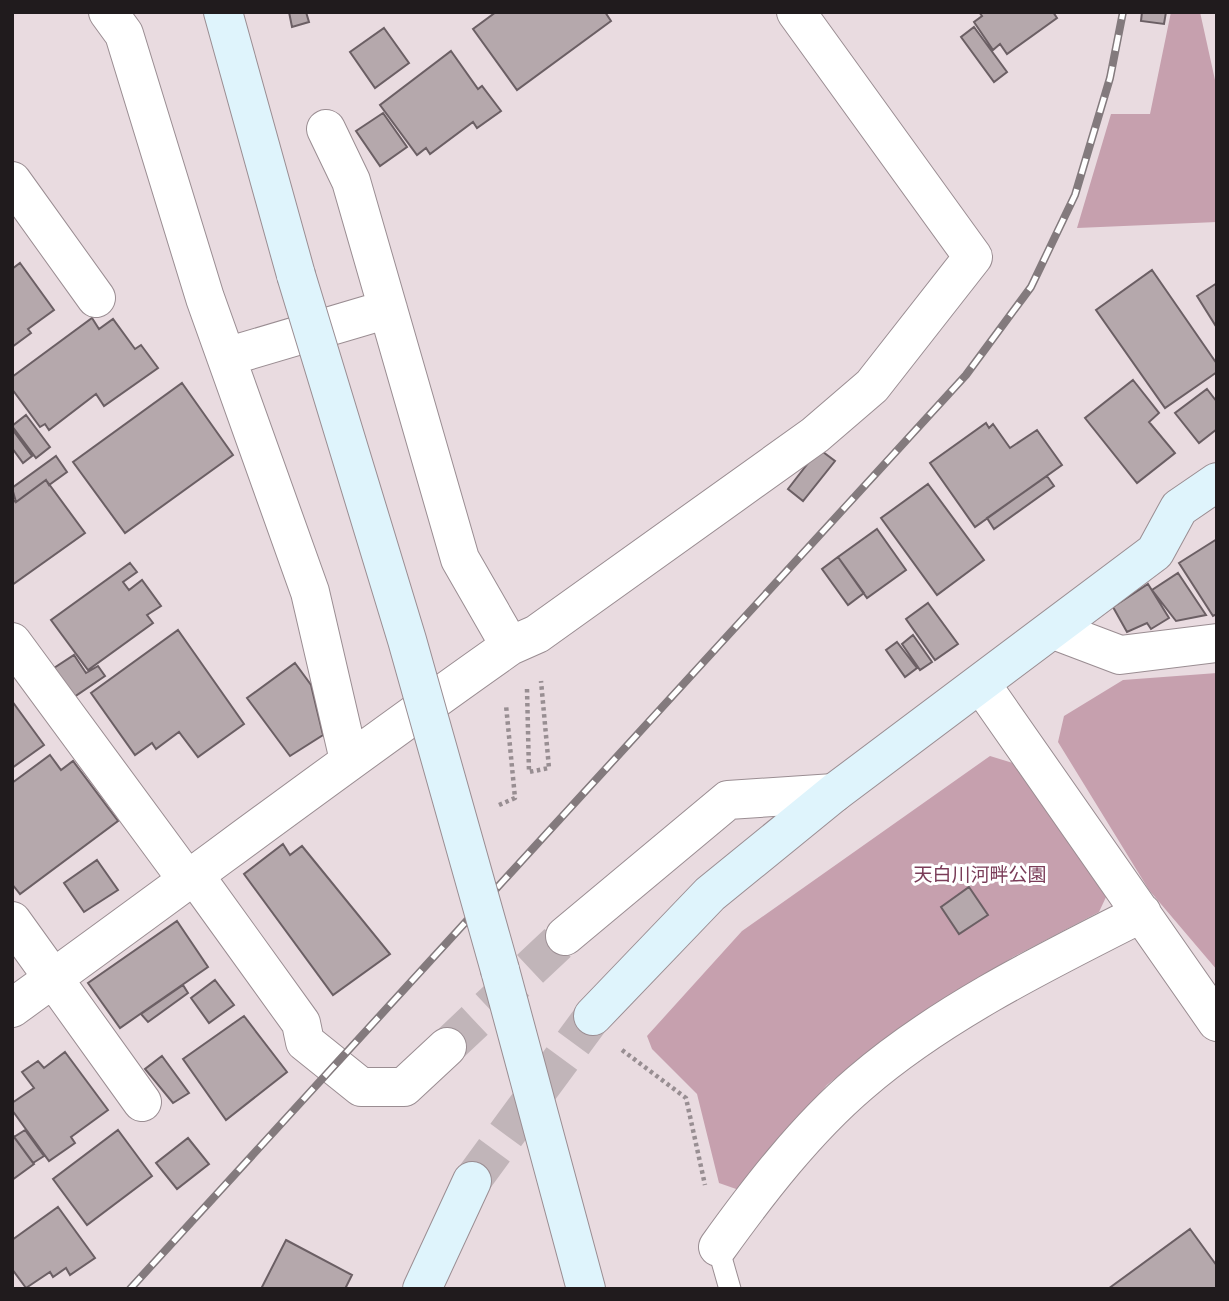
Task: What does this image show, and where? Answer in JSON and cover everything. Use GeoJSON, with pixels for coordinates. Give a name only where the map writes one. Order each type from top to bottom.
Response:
{"type":"FeatureCollection","features":[{"type":"Feature","properties":{"kind":"street"},"geometry":{"type":"LineString","coordinates":[[108,12],[124,34],[226,357],[310,592],[349,760]]}},
{"type":"Feature","properties":{"kind":"street"},"geometry":{"type":"LineString","coordinates":[[223,12],[296,275],[407,640],[586,1289]]}},
{"type":"Feature","properties":{"kind":"street"},"geometry":{"type":"LineString","coordinates":[[12,1007],[192,879],[349,760],[815,435],[872,386],[973,257],[796,12]]}},
{"type":"Feature","properties":{"kind":"street"},"geometry":{"type":"LineString","coordinates":[[326,129],[351,181],[460,559],[524,640]]}},
{"type":"Feature","properties":{"kind":"street"},"geometry":{"type":"LineString","coordinates":[[12,181],[96,298]]}},
{"type":"Feature","properties":{"kind":"street"},"geometry":{"type":"LineString","coordinates":[[226,357],[388,309]]}},
{"type":"Feature","properties":{"kind":"street"},"geometry":{"type":"LineString","coordinates":[[593,1016],[710,894],[834,793],[1155,552],[1179,508],[1217,482]]}},
{"type":"Feature","properties":{"kind":"street"},"geometry":{"type":"LineString","coordinates":[[1054,630],[1120,654],[1217,643]]}},
{"type":"Feature","properties":{"kind":"street"},"geometry":{"type":"LineString","coordinates":[[12,642],[301,1023],[305,1042],[361,1087],[404,1087],[447,1047]]}},
{"type":"Feature","properties":{"kind":"street"},"geometry":{"type":"LineString","coordinates":[[981,684],[1217,1022]]}},
{"type":"Feature","properties":{"kind":"street"},"geometry":{"type":"LineString","coordinates":[[565,936],[728,800],[834,793]]}},
{"type":"Feature","properties":{"kind":"street"},"geometry":{"type":"LineString","coordinates":[[718,1247],[745,1209],[824,1118],[886,1061],[1025,972],[1142,913]]}},
{"type":"Feature","properties":{"kind":"street"},"geometry":{"type":"LineString","coordinates":[[12,921],[142,1102]]}},
{"type":"Feature","properties":{"kind":"street"},"geometry":{"type":"LineString","coordinates":[[422,1289],[472,1181]]}},
{"type":"Feature","properties":{"kind":"lane"},"geometry":{"type":"LineString","coordinates":[[718,1247],[730,1289]]}},
{"type":"Feature","properties":{"kind":"path"},"geometry":{"type":"LineString","coordinates":[[516,691],[527,688],[529,772],[549,768],[524,640]]}},
{"type":"Feature","properties":{"kind":"path"},"geometry":{"type":"LineString","coordinates":[[494,808],[515,798],[504,693]]}},
{"type":"Feature","properties":{"kind":"path"},"geometry":{"type":"LineString","coordinates":[[622,1050],[686,1098],[718,1247]]}},
{"type":"Feature","properties":{"kind":"green space"},"geometry":{"type":"Polygon","coordinates":[[[1171,12],[1200,12],[1217,89],[1217,222],[1077,228],[1111,114],[1150,114],[1171,12]]]}},
{"type":"Feature","properties":{"kind":"green space"},"geometry":{"type":"Polygon","coordinates":[[[1217,673],[1217,970],[1149,890],[1058,742],[1064,716],[1123,680],[1217,673]]]}},
{"type":"Feature","properties":{"kind":"green space","name":"天白川河畔公園"},"geometry":{"type":"Polygon","coordinates":[[[990,756],[1016,764],[1106,897],[1099,912],[1013,957],[882,1041],[827,1085],[739,1190],[719,1183],[697,1094],[652,1049],[647,1036],[742,931],[990,756]]]}},
{"type":"Feature","properties":{"kind":"building"},"geometry":{"type":"Polygon","coordinates":[[[289,12],[306,12],[309,22],[292,27],[289,12]]]}},
{"type":"Feature","properties":{"kind":"building"},"geometry":{"type":"Polygon","coordinates":[[[496,12],[605,12],[611,21],[517,90],[473,29],[496,12]]]}},
{"type":"Feature","properties":{"kind":"building"},"geometry":{"type":"Polygon","coordinates":[[[979,12],[1053,12],[1057,18],[1007,54],[1000,44],[993,50],[974,22],[982,16],[979,12]]]}},
{"type":"Feature","properties":{"kind":"building"},"geometry":{"type":"Polygon","coordinates":[[[1142,12],[1166,12],[1164,24],[1141,21],[1142,12]]]}},
{"type":"Feature","properties":{"kind":"building"},"geometry":{"type":"Polygon","coordinates":[[[974,27],[1007,72],[994,82],[961,37],[974,27]]]}},
{"type":"Feature","properties":{"kind":"building"},"geometry":{"type":"Polygon","coordinates":[[[384,28],[409,63],[375,88],[350,52],[384,28]]]}},
{"type":"Feature","properties":{"kind":"building"},"geometry":{"type":"Polygon","coordinates":[[[451,51],[478,89],[482,86],[501,111],[477,128],[473,122],[430,154],[426,148],[417,155],[380,105],[451,51]]]}},
{"type":"Feature","properties":{"kind":"building"},"geometry":{"type":"Polygon","coordinates":[[[383,113],[407,147],[380,166],[356,131],[383,113]]]}},
{"type":"Feature","properties":{"kind":"building"},"geometry":{"type":"Polygon","coordinates":[[[20,263],[54,310],[28,329],[31,333],[12,347],[12,269],[20,263]]]}},
{"type":"Feature","properties":{"kind":"building"},"geometry":{"type":"Polygon","coordinates":[[[1152,270],[1217,364],[1217,372],[1165,408],[1096,310],[1152,270]]]}},
{"type":"Feature","properties":{"kind":"building"},"geometry":{"type":"Polygon","coordinates":[[[1217,283],[1217,328],[1197,296],[1217,283]]]}},
{"type":"Feature","properties":{"kind":"building"},"geometry":{"type":"Polygon","coordinates":[[[92,318],[99,329],[113,319],[135,349],[141,345],[158,368],[104,406],[96,394],[49,430],[45,424],[40,427],[12,389],[12,377],[92,318]]]}},
{"type":"Feature","properties":{"kind":"building"},"geometry":{"type":"Polygon","coordinates":[[[1133,380],[1159,413],[1149,422],[1175,453],[1137,483],[1085,418],[1133,380]]]}},
{"type":"Feature","properties":{"kind":"building"},"geometry":{"type":"Polygon","coordinates":[[[182,383],[233,455],[125,533],[73,462],[182,383]]]}},
{"type":"Feature","properties":{"kind":"building"},"geometry":{"type":"Polygon","coordinates":[[[1207,389],[1217,402],[1217,429],[1199,443],[1175,413],[1207,389]]]}},
{"type":"Feature","properties":{"kind":"building"},"geometry":{"type":"Polygon","coordinates":[[[26,415],[50,447],[36,458],[12,426],[26,415]]]}},
{"type":"Feature","properties":{"kind":"building"},"geometry":{"type":"Polygon","coordinates":[[[986,423],[989,428],[993,424],[1010,448],[1037,430],[1062,465],[975,527],[930,463],[986,423]]]}},
{"type":"Feature","properties":{"kind":"building"},"geometry":{"type":"Polygon","coordinates":[[[12,429],[32,456],[23,463],[12,448],[12,429]]]}},
{"type":"Feature","properties":{"kind":"building"},"geometry":{"type":"Polygon","coordinates":[[[819,449],[835,461],[803,501],[788,489],[819,449]]]}},
{"type":"Feature","properties":{"kind":"building"},"geometry":{"type":"Polygon","coordinates":[[[56,456],[67,472],[49,485],[46,480],[16,502],[12,488],[56,456]]]}},
{"type":"Feature","properties":{"kind":"building"},"geometry":{"type":"Polygon","coordinates":[[[1047,476],[1054,486],[994,529],[987,518],[1047,476]]]}},
{"type":"Feature","properties":{"kind":"building"},"geometry":{"type":"Polygon","coordinates":[[[46,480],[85,533],[12,585],[12,500],[16,502],[46,480]]]}},
{"type":"Feature","properties":{"kind":"building"},"geometry":{"type":"Polygon","coordinates":[[[928,484],[984,560],[937,595],[881,518],[928,484]]]}},
{"type":"Feature","properties":{"kind":"building"},"geometry":{"type":"Polygon","coordinates":[[[877,529],[906,570],[867,598],[838,557],[877,529]]]}},
{"type":"Feature","properties":{"kind":"building"},"geometry":{"type":"Polygon","coordinates":[[[1217,539],[1217,614],[1213,616],[1179,563],[1217,539]]]}},
{"type":"Feature","properties":{"kind":"building"},"geometry":{"type":"Polygon","coordinates":[[[838,557],[864,593],[848,605],[822,569],[838,557]]]}},
{"type":"Feature","properties":{"kind":"building"},"geometry":{"type":"Polygon","coordinates":[[[130,563],[137,572],[123,582],[129,590],[142,580],[161,606],[147,615],[153,623],[88,670],[51,620],[130,563]]]}},
{"type":"Feature","properties":{"kind":"building"},"geometry":{"type":"Polygon","coordinates":[[[1178,573],[1206,615],[1176,621],[1152,590],[1178,573]]]}},
{"type":"Feature","properties":{"kind":"building"},"geometry":{"type":"Polygon","coordinates":[[[1148,584],[1169,618],[1151,629],[1147,623],[1127,632],[1113,607],[1148,584]]]}},
{"type":"Feature","properties":{"kind":"building"},"geometry":{"type":"Polygon","coordinates":[[[928,603],[958,644],[935,660],[906,619],[928,603]]]}},
{"type":"Feature","properties":{"kind":"building"},"geometry":{"type":"Polygon","coordinates":[[[178,630],[244,724],[198,757],[179,732],[156,749],[152,743],[135,755],[91,693],[178,630]]]}},
{"type":"Feature","properties":{"kind":"building"},"geometry":{"type":"Polygon","coordinates":[[[913,635],[932,662],[920,670],[902,644],[913,635]]]}},
{"type":"Feature","properties":{"kind":"building"},"geometry":{"type":"Polygon","coordinates":[[[897,642],[917,668],[905,677],[886,650],[897,642]]]}},
{"type":"Feature","properties":{"kind":"building"},"geometry":{"type":"Polygon","coordinates":[[[74,655],[86,673],[98,666],[105,676],[74,697],[54,668],[74,655]]]}},
{"type":"Feature","properties":{"kind":"building"},"geometry":{"type":"Polygon","coordinates":[[[295,663],[311,685],[323,735],[290,756],[247,698],[295,663]]]}},
{"type":"Feature","properties":{"kind":"building"},"geometry":{"type":"Polygon","coordinates":[[[12,701],[44,745],[12,768],[12,701]]]}},
{"type":"Feature","properties":{"kind":"building"},"geometry":{"type":"Polygon","coordinates":[[[50,755],[61,770],[73,761],[118,821],[20,894],[12,884],[12,783],[50,755]]]}},
{"type":"Feature","properties":{"kind":"building"},"geometry":{"type":"Polygon","coordinates":[[[283,844],[290,855],[302,846],[390,954],[333,995],[244,874],[283,844]]]}},
{"type":"Feature","properties":{"kind":"building"},"geometry":{"type":"Polygon","coordinates":[[[97,860],[118,890],[84,912],[64,883],[97,860]]]}},
{"type":"Feature","properties":{"kind":"building"},"geometry":{"type":"Polygon","coordinates":[[[969,887],[988,915],[959,934],[941,907],[969,887]]]}},
{"type":"Feature","properties":{"kind":"building"},"geometry":{"type":"Polygon","coordinates":[[[177,921],[208,967],[120,1028],[88,983],[177,921]]]}},
{"type":"Feature","properties":{"kind":"building"},"geometry":{"type":"Polygon","coordinates":[[[215,980],[234,1005],[209,1023],[191,998],[215,980]]]}},
{"type":"Feature","properties":{"kind":"building"},"geometry":{"type":"Polygon","coordinates":[[[183,985],[188,993],[148,1022],[141,1014],[183,985]]]}},
{"type":"Feature","properties":{"kind":"building"},"geometry":{"type":"Polygon","coordinates":[[[244,1016],[287,1072],[226,1120],[183,1059],[244,1016]]]}},
{"type":"Feature","properties":{"kind":"building"},"geometry":{"type":"Polygon","coordinates":[[[65,1052],[108,1110],[71,1137],[75,1143],[49,1161],[12,1110],[12,1103],[34,1088],[22,1072],[38,1061],[44,1068],[65,1052]]]}},
{"type":"Feature","properties":{"kind":"building"},"geometry":{"type":"Polygon","coordinates":[[[162,1056],[189,1093],[173,1103],[145,1069],[162,1056]]]}},
{"type":"Feature","properties":{"kind":"building"},"geometry":{"type":"Polygon","coordinates":[[[25,1130],[44,1156],[33,1163],[14,1137],[25,1130]]]}},
{"type":"Feature","properties":{"kind":"building"},"geometry":{"type":"Polygon","coordinates":[[[118,1130],[152,1176],[87,1225],[53,1179],[118,1130]]]}},
{"type":"Feature","properties":{"kind":"building"},"geometry":{"type":"Polygon","coordinates":[[[12,1134],[34,1164],[12,1180],[12,1134]]]}},
{"type":"Feature","properties":{"kind":"building"},"geometry":{"type":"Polygon","coordinates":[[[188,1138],[209,1164],[177,1189],[156,1163],[188,1138]]]}},
{"type":"Feature","properties":{"kind":"building"},"geometry":{"type":"Polygon","coordinates":[[[58,1207],[95,1258],[70,1275],[66,1268],[53,1277],[50,1272],[26,1288],[12,1269],[12,1240],[58,1207]]]}},
{"type":"Feature","properties":{"kind":"building"},"geometry":{"type":"Polygon","coordinates":[[[1190,1229],[1217,1266],[1217,1289],[1108,1289],[1190,1229]]]}},
{"type":"Feature","properties":{"kind":"building"},"geometry":{"type":"Polygon","coordinates":[[[286,1240],[352,1275],[345,1289],[261,1289],[286,1240]]]}},
{"type":"Feature","properties":{"kind":"tunnel"},"geometry":{"type":"LineString","coordinates":[[447,1047],[565,936]]}},
{"type":"Feature","properties":{"kind":"tunnel"},"geometry":{"type":"LineString","coordinates":[[472,1181],[593,1016]]}},
{"type":"Feature","properties":{"kind":"railway"},"geometry":{"type":"LineString","coordinates":[[130,1289],[966,375],[1031,287],[1075,195],[1110,78],[1123,12]]}}]}
